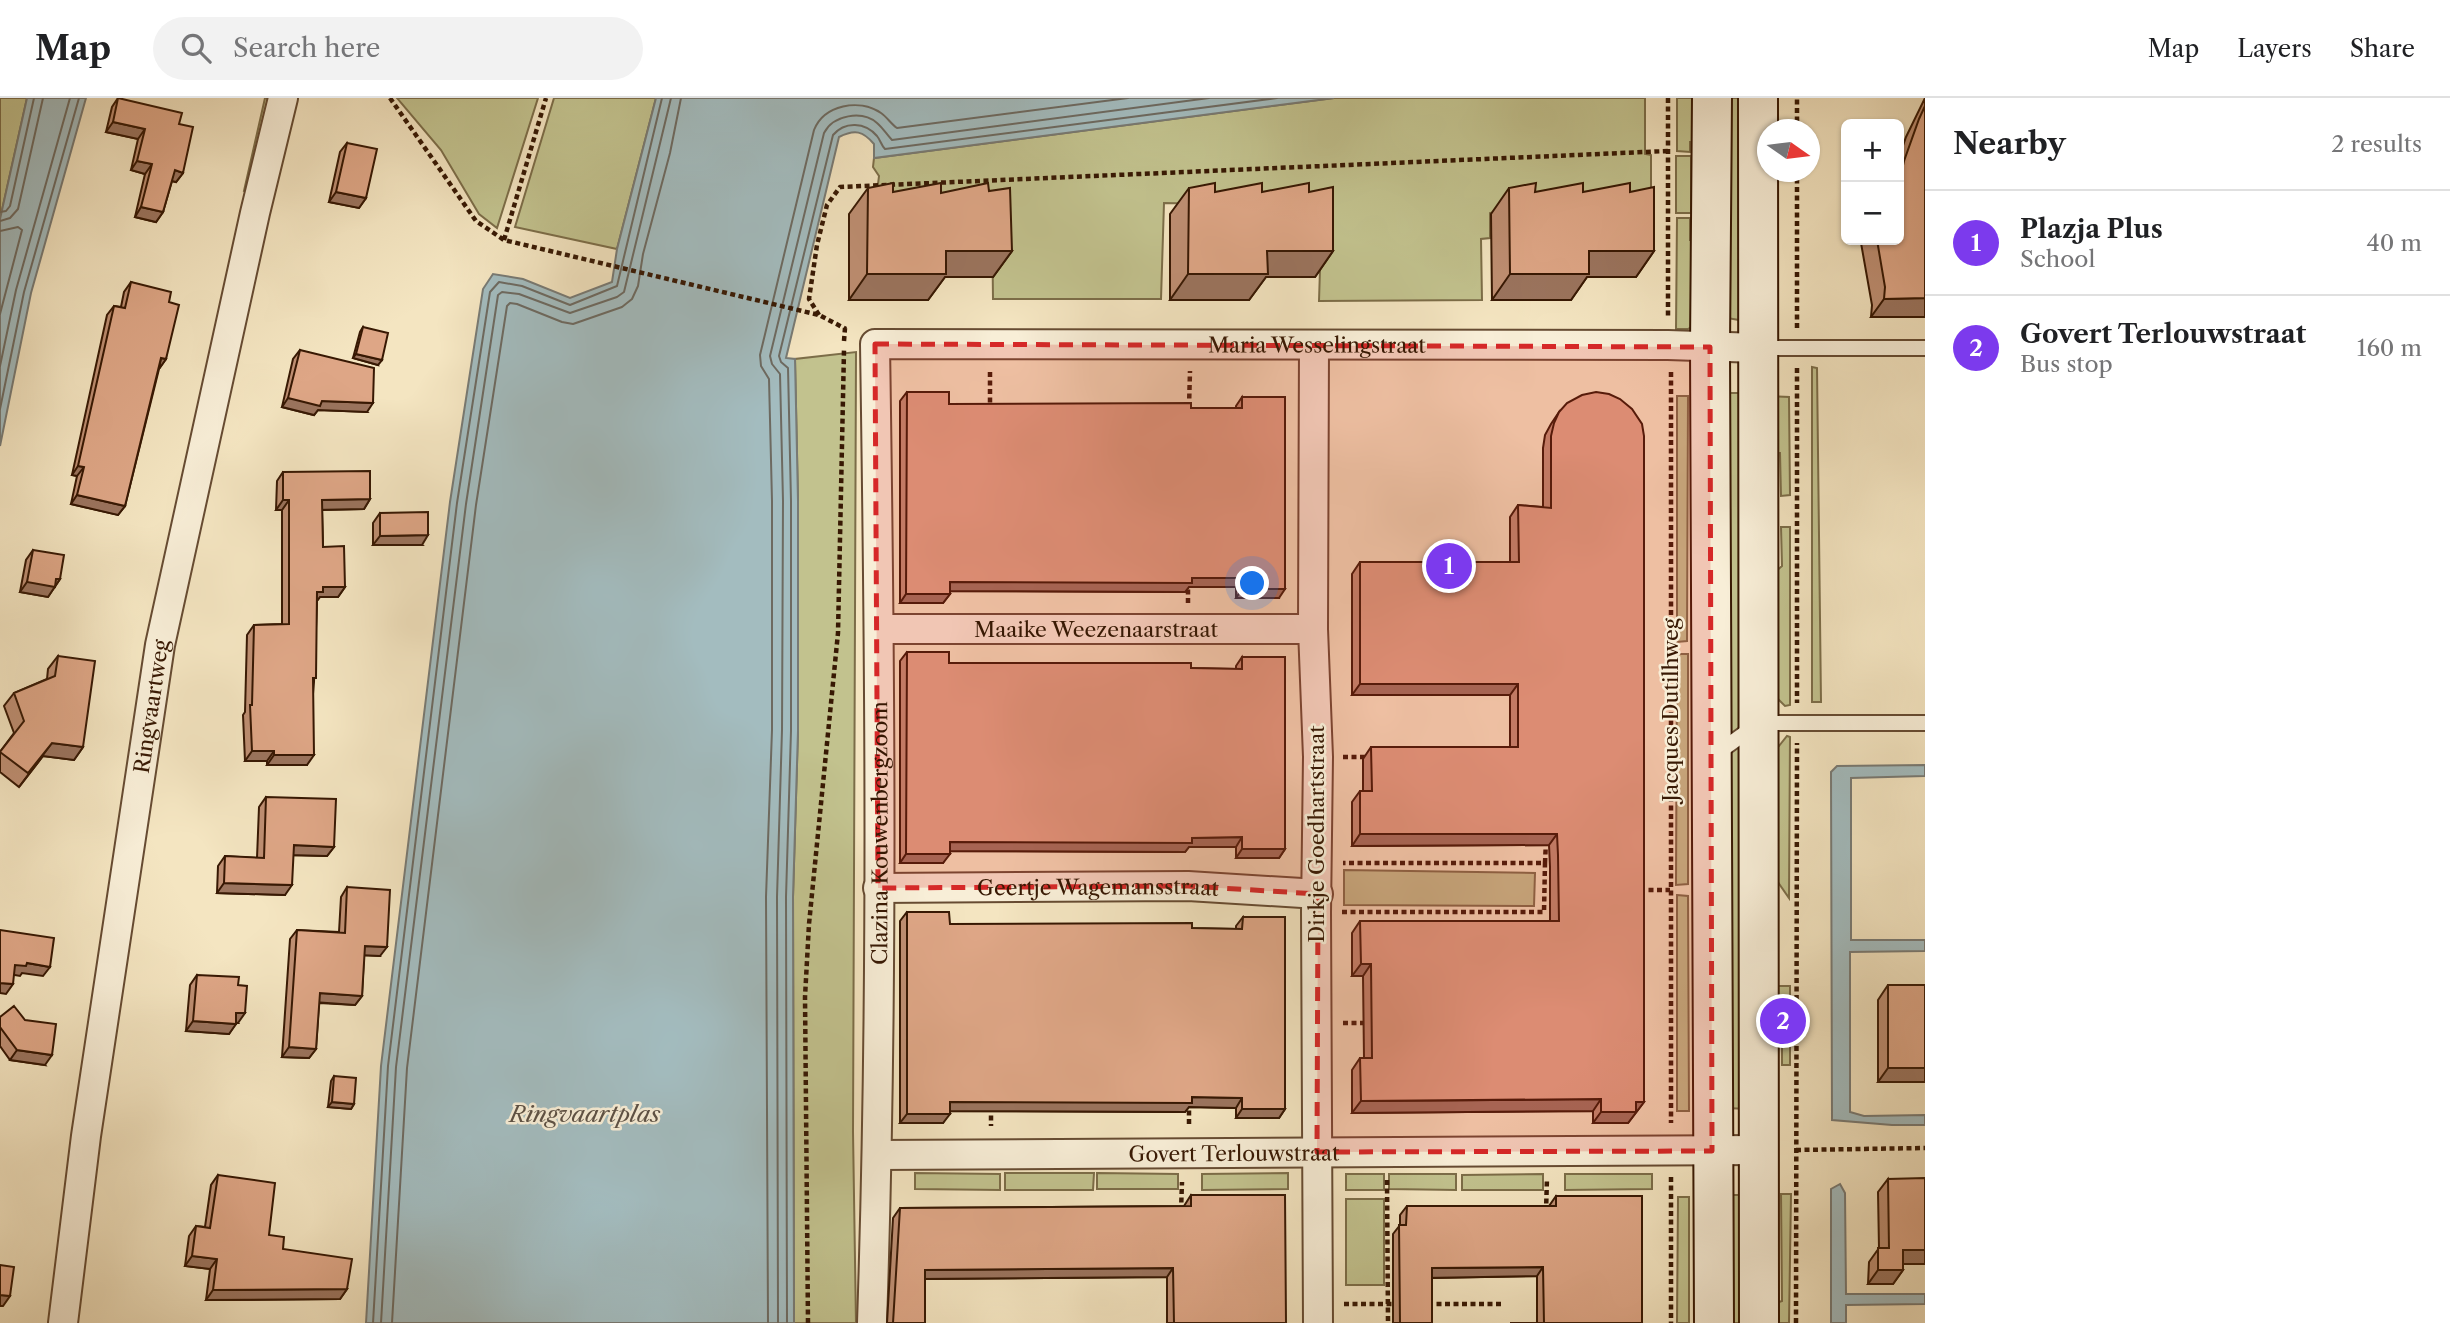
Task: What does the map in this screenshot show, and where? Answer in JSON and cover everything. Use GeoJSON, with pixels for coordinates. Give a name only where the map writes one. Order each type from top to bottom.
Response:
{"type":"FeatureCollection","features":[{"type":"Feature","properties":{"kind":"main road","name":"Jacques Dutilhweg"},"geometry":{"type":"LineString","coordinates":[[1712,98],[1710,347],[1714,1323]]}},
{"type":"Feature","properties":{"kind":"main road"},"geometry":{"type":"LineString","coordinates":[[1758,98],[1759,1323]]}},
{"type":"Feature","properties":{"kind":"street","name":"Ringvaartweg"},"geometry":{"type":"LineString","coordinates":[[63,1323],[88,1122],[160,645],[283,98]]}},
{"type":"Feature","properties":{"kind":"street","name":"Maria Wesselingstraat"},"geometry":{"type":"LineString","coordinates":[[875,344],[1668,345],[1758,348]]}},
{"type":"Feature","properties":{"kind":"street","name":"Clazina Kouwenbergzoom"},"geometry":{"type":"LineString","coordinates":[[872,1323],[877,1155],[879,629],[875,344]]}},
{"type":"Feature","properties":{"kind":"street","name":"Dirkje Goedhartstraat"},"geometry":{"type":"LineString","coordinates":[[1314,346],[1313,629],[1318,757],[1318,1314]]}},
{"type":"Feature","properties":{"kind":"street","name":"Maaike Weezenaarstraat"},"geometry":{"type":"LineString","coordinates":[[879,629],[1313,629]]}},
{"type":"Feature","properties":{"kind":"street","name":"Geertje Wagemansstraat"},"geometry":{"type":"LineString","coordinates":[[878,888],[1188,886],[1317,903]]}},
{"type":"Feature","properties":{"kind":"street","name":"Govert Terlouwstraat"},"geometry":{"type":"LineString","coordinates":[[877,1155],[1760,1150]]}},
{"type":"Feature","properties":{"kind":"lane"},"geometry":{"type":"LineString","coordinates":[[1758,348],[1925,348]]}},
{"type":"Feature","properties":{"kind":"lane"},"geometry":{"type":"LineString","coordinates":[[1711,758],[1759,723],[1925,723]]}},
{"type":"Feature","properties":{"kind":"path"},"geometry":{"type":"LineString","coordinates":[[390,98],[476,220],[504,240],[819,315],[875,344]]}},
{"type":"Feature","properties":{"kind":"path"},"geometry":{"type":"LineString","coordinates":[[504,240],[546,98]]}},
{"type":"Feature","properties":{"kind":"path","name":"Jacques Dutilhweg"},"geometry":{"type":"LineString","coordinates":[[1668,98],[1668,345],[1671,363],[1671,1323]]}},
{"type":"Feature","properties":{"kind":"path"},"geometry":{"type":"LineString","coordinates":[[1797,98],[1797,119]]}},
{"type":"Feature","properties":{"kind":"path"},"geometry":{"type":"LineString","coordinates":[[819,315],[808,299],[817,245],[827,205],[841,187],[1668,151]]}},
{"type":"Feature","properties":{"kind":"path"},"geometry":{"type":"LineString","coordinates":[[808,1323],[805,997],[838,634],[845,328]]}},
{"type":"Feature","properties":{"kind":"path"},"geometry":{"type":"LineString","coordinates":[[990,344],[990,410]]}},
{"type":"Feature","properties":{"kind":"path"},"geometry":{"type":"LineString","coordinates":[[1189,411],[1190,345]]}},
{"type":"Feature","properties":{"kind":"path"},"geometry":{"type":"LineString","coordinates":[[1188,578],[1188,629]]}},
{"type":"Feature","properties":{"kind":"path"},"geometry":{"type":"LineString","coordinates":[[1318,757],[1372,757]]}},
{"type":"Feature","properties":{"kind":"path"},"geometry":{"type":"LineString","coordinates":[[1546,836],[1546,921]]}},
{"type":"Feature","properties":{"kind":"path"},"geometry":{"type":"LineString","coordinates":[[1317,863],[1545,863]]}},
{"type":"Feature","properties":{"kind":"path"},"geometry":{"type":"LineString","coordinates":[[1629,890],[1670,890]]}},
{"type":"Feature","properties":{"kind":"path"},"geometry":{"type":"LineString","coordinates":[[1317,903],[1544,912]]}},
{"type":"Feature","properties":{"kind":"path"},"geometry":{"type":"LineString","coordinates":[[1317,1023],[1380,1024]]}},
{"type":"Feature","properties":{"kind":"path"},"geometry":{"type":"LineString","coordinates":[[1181,1216],[1181,1189],[1189,1153],[1189,1101]]}},
{"type":"Feature","properties":{"kind":"path"},"geometry":{"type":"LineString","coordinates":[[991,1102],[991,1155]]}},
{"type":"Feature","properties":{"kind":"path"},"geometry":{"type":"LineString","coordinates":[[1760,1150],[1925,1148]]}},
{"type":"Feature","properties":{"kind":"path"},"geometry":{"type":"LineString","coordinates":[[1387,1152],[1388,1323]]}},
{"type":"Feature","properties":{"kind":"path"},"geometry":{"type":"LineString","coordinates":[[1546,1212],[1548,1153]]}},
{"type":"Feature","properties":{"kind":"path"},"geometry":{"type":"LineString","coordinates":[[1318,1314],[1401,1304]]}},
{"type":"Feature","properties":{"kind":"path"},"geometry":{"type":"LineString","coordinates":[[1427,1304],[1504,1304]]}},
{"type":"Feature","properties":{"kind":"highlighted area"},"geometry":{"type":"Polygon","coordinates":[[[875,344],[1710,347],[1712,1151],[1317,1152],[1318,894],[1188,886],[878,888],[875,344]]]}},
{"type":"Feature","properties":{"kind":"green space"},"geometry":{"type":"Polygon","coordinates":[[[0,98],[27,98],[0,219],[0,98]]]}},
{"type":"Feature","properties":{"kind":"green space"},"geometry":{"type":"Polygon","coordinates":[[[265,98],[273,98],[251,192],[244,191],[265,98]]]}},
{"type":"Feature","properties":{"kind":"green space"},"geometry":{"type":"Polygon","coordinates":[[[397,98],[538,98],[497,228],[479,214],[441,150],[397,98]]]}},
{"type":"Feature","properties":{"kind":"green space"},"geometry":{"type":"Polygon","coordinates":[[[554,98],[656,98],[617,249],[515,227],[554,98]]]}},
{"type":"Feature","properties":{"kind":"green space"},"geometry":{"type":"Polygon","coordinates":[[[1334,98],[1645,98],[1645,154],[1651,155],[1651,200],[1545,202],[1490,213],[1490,238],[1481,239],[1482,300],[1319,301],[1322,206],[1164,203],[1161,299],[993,299],[992,215],[875,208],[879,176],[873,167],[874,158],[1334,98]]]}},
{"type":"Feature","properties":{"kind":"green space"},"geometry":{"type":"Polygon","coordinates":[[[1677,98],[1697,98],[1697,142],[1690,142],[1690,152],[1677,151],[1677,98]]]}},
{"type":"Feature","properties":{"kind":"green space"},"geometry":{"type":"Polygon","coordinates":[[[1724,98],[1749,98],[1739,320],[1727,318],[1724,98]]]}},
{"type":"Feature","properties":{"kind":"green space"},"geometry":{"type":"Polygon","coordinates":[[[1676,156],[1691,156],[1691,213],[1676,213],[1676,156]]]}},
{"type":"Feature","properties":{"kind":"green space"},"geometry":{"type":"Polygon","coordinates":[[[1677,218],[1690,218],[1690,240],[1702,240],[1693,326],[1688,329],[1676,329],[1677,218]]]}},
{"type":"Feature","properties":{"kind":"green space"},"geometry":{"type":"Polygon","coordinates":[[[856,352],[853,1132],[856,1323],[794,1323],[793,897],[798,731],[795,359],[856,352]]]}},
{"type":"Feature","properties":{"kind":"green space"},"geometry":{"type":"Polygon","coordinates":[[[1812,367],[1817,368],[1821,702],[1812,702],[1812,367]]]}},
{"type":"Feature","properties":{"kind":"green space"},"geometry":{"type":"Polygon","coordinates":[[[1724,393],[1748,393],[1751,1109],[1724,1108],[1724,393]]]}},
{"type":"Feature","properties":{"kind":"green space"},"geometry":{"type":"Polygon","coordinates":[[[1677,396],[1688,396],[1687,641],[1677,642],[1677,396]]]}},
{"type":"Feature","properties":{"kind":"green space"},"geometry":{"type":"Polygon","coordinates":[[[1770,396],[1789,397],[1790,495],[1781,496],[1780,453],[1771,453],[1770,396]]]}},
{"type":"Feature","properties":{"kind":"green space"},"geometry":{"type":"Polygon","coordinates":[[[1781,527],[1790,527],[1790,705],[1785,706],[1776,697],[1774,573],[1782,566],[1781,527]]]}},
{"type":"Feature","properties":{"kind":"green space"},"geometry":{"type":"Polygon","coordinates":[[[1677,654],[1688,654],[1688,884],[1676,885],[1677,654]]]}},
{"type":"Feature","properties":{"kind":"green space"},"geometry":{"type":"Polygon","coordinates":[[[1787,736],[1790,737],[1789,898],[1775,878],[1775,751],[1787,736]]]}},
{"type":"Feature","properties":{"kind":"green space"},"geometry":{"type":"Polygon","coordinates":[[[1344,870],[1535,873],[1534,906],[1344,905],[1344,870]]]}},
{"type":"Feature","properties":{"kind":"green space"},"geometry":{"type":"Polygon","coordinates":[[[1677,895],[1688,896],[1689,1111],[1677,1111],[1677,895]]]}},
{"type":"Feature","properties":{"kind":"green space"},"geometry":{"type":"Polygon","coordinates":[[[1776,986],[1790,986],[1790,1065],[1782,1065],[1782,1019],[1776,1017],[1776,986]]]}},
{"type":"Feature","properties":{"kind":"green space"},"geometry":{"type":"Polygon","coordinates":[[[915,1173],[1000,1174],[1000,1190],[915,1189],[915,1173]]]}},
{"type":"Feature","properties":{"kind":"green space"},"geometry":{"type":"Polygon","coordinates":[[[1005,1173],[1094,1173],[1093,1190],[1005,1190],[1005,1173]]]}},
{"type":"Feature","properties":{"kind":"green space"},"geometry":{"type":"Polygon","coordinates":[[[1097,1173],[1178,1174],[1178,1189],[1097,1189],[1097,1173]]]}},
{"type":"Feature","properties":{"kind":"green space"},"geometry":{"type":"Polygon","coordinates":[[[1288,1173],[1288,1189],[1202,1190],[1202,1174],[1288,1173]]]}},
{"type":"Feature","properties":{"kind":"green space"},"geometry":{"type":"Polygon","coordinates":[[[1346,1174],[1384,1174],[1384,1190],[1346,1190],[1346,1174]]]}},
{"type":"Feature","properties":{"kind":"green space"},"geometry":{"type":"Polygon","coordinates":[[[1389,1174],[1456,1174],[1456,1190],[1389,1189],[1389,1174]]]}},
{"type":"Feature","properties":{"kind":"green space"},"geometry":{"type":"Polygon","coordinates":[[[1543,1174],[1543,1190],[1462,1190],[1462,1175],[1543,1174]]]}},
{"type":"Feature","properties":{"kind":"green space"},"geometry":{"type":"Polygon","coordinates":[[[1565,1174],[1652,1174],[1652,1189],[1565,1190],[1565,1174]]]}},
{"type":"Feature","properties":{"kind":"green space"},"geometry":{"type":"Polygon","coordinates":[[[1781,1194],[1791,1194],[1789,1323],[1776,1323],[1776,1303],[1782,1301],[1781,1194]]]}},
{"type":"Feature","properties":{"kind":"green space"},"geometry":{"type":"Polygon","coordinates":[[[1725,1195],[1750,1195],[1750,1323],[1725,1323],[1725,1195]]]}},
{"type":"Feature","properties":{"kind":"green space"},"geometry":{"type":"Polygon","coordinates":[[[1678,1197],[1689,1197],[1689,1323],[1677,1323],[1678,1197]]]}},
{"type":"Feature","properties":{"kind":"green space"},"geometry":{"type":"Polygon","coordinates":[[[1346,1199],[1384,1199],[1384,1285],[1346,1285],[1346,1199]]]}},
{"type":"Feature","properties":{"kind":"water"},"geometry":{"type":"Polygon","coordinates":[[[27,98],[86,98],[31,293],[0,446],[0,219],[27,98]]]}},
{"type":"Feature","properties":{"kind":"water","name":"Ringvaartplas"},"geometry":{"type":"Polygon","coordinates":[[[656,98],[1334,98],[874,158],[874,144],[866,136],[854,132],[839,137],[786,358],[795,359],[798,501],[798,731],[793,897],[794,1323],[366,1323],[381,1066],[450,502],[483,289],[493,274],[523,279],[570,298],[612,282],[617,249],[656,98]]]}},
{"type":"Feature","properties":{"kind":"water"},"geometry":{"type":"Polygon","coordinates":[[[1925,765],[1925,776],[1851,778],[1851,940],[1925,940],[1925,951],[1850,952],[1850,1112],[1864,1116],[1925,1115],[1925,1125],[1832,1120],[1831,772],[1837,766],[1925,765]]]}},
{"type":"Feature","properties":{"kind":"water"},"geometry":{"type":"Polygon","coordinates":[[[1840,1184],[1845,1193],[1846,1294],[1925,1294],[1925,1304],[1846,1305],[1846,1323],[1831,1323],[1831,1189],[1840,1184]]]}},
{"type":"Feature","properties":{"kind":"building"},"geometry":{"type":"Polygon","coordinates":[[[118,98],[182,113],[179,124],[193,127],[183,173],[175,170],[163,212],[141,207],[152,164],[137,161],[145,129],[113,122],[118,98]]]}},
{"type":"Feature","properties":{"kind":"building"},"geometry":{"type":"Polygon","coordinates":[[[1925,106],[1925,298],[1884,299],[1885,287],[1878,245],[1904,245],[1904,161],[1925,106]]]}},
{"type":"Feature","properties":{"kind":"building"},"geometry":{"type":"Polygon","coordinates":[[[347,143],[377,149],[366,198],[336,192],[347,143]]]}},
{"type":"Feature","properties":{"kind":"building"},"geometry":{"type":"Polygon","coordinates":[[[893,183],[893,192],[941,183],[941,193],[988,183],[989,191],[1010,188],[1012,251],[946,251],[946,274],[867,274],[868,188],[893,183]]]}},
{"type":"Feature","properties":{"kind":"building"},"geometry":{"type":"Polygon","coordinates":[[[1215,183],[1215,192],[1262,183],[1262,192],[1309,183],[1309,192],[1333,187],[1333,251],[1267,251],[1268,274],[1188,274],[1189,188],[1215,183]]]}},
{"type":"Feature","properties":{"kind":"building"},"geometry":{"type":"Polygon","coordinates":[[[1536,183],[1535,192],[1583,183],[1583,192],[1630,183],[1630,192],[1654,187],[1654,251],[1589,251],[1589,274],[1510,274],[1509,188],[1536,183]]]}},
{"type":"Feature","properties":{"kind":"building"},"geometry":{"type":"Polygon","coordinates":[[[131,282],[171,292],[169,302],[179,305],[166,359],[161,358],[125,506],[77,495],[84,467],[78,466],[114,306],[125,308],[131,282]]]}},
{"type":"Feature","properties":{"kind":"building"},"geometry":{"type":"Polygon","coordinates":[[[363,327],[388,333],[382,360],[356,354],[363,327]]]}},
{"type":"Feature","properties":{"kind":"building"},"geometry":{"type":"Polygon","coordinates":[[[300,350],[374,368],[373,403],[322,401],[320,406],[288,398],[300,350]]]}},
{"type":"Feature","properties":{"kind":"building"},"geometry":{"type":"Polygon","coordinates":[[[907,392],[949,392],[949,404],[1191,403],[1191,408],[1242,408],[1242,397],[1285,397],[1285,589],[1242,589],[1242,578],[1192,578],[1192,583],[950,582],[950,594],[906,594],[907,392]]]}},
{"type":"Feature","properties":{"kind":"building"},"geometry":{"type":"Polygon","coordinates":[[[1596,392],[1620,399],[1632,409],[1642,424],[1644,436],[1644,1102],[1636,1102],[1636,1112],[1601,1112],[1601,1099],[1361,1101],[1360,1058],[1372,1058],[1371,964],[1361,964],[1360,921],[1559,921],[1557,834],[1360,834],[1360,791],[1372,791],[1371,747],[1518,747],[1518,684],[1360,684],[1360,562],[1519,562],[1518,505],[1551,508],[1551,436],[1554,423],[1567,403],[1582,395],[1596,392]]]}},
{"type":"Feature","properties":{"kind":"building"},"geometry":{"type":"Polygon","coordinates":[[[370,471],[370,499],[322,500],[323,547],[344,546],[345,587],[323,587],[323,592],[317,592],[316,678],[313,678],[314,755],[274,755],[274,751],[252,751],[250,705],[254,625],[289,624],[289,500],[283,500],[283,472],[370,471]]]}},
{"type":"Feature","properties":{"kind":"building"},"geometry":{"type":"Polygon","coordinates":[[[428,512],[428,535],[380,536],[380,513],[428,512]]]}},
{"type":"Feature","properties":{"kind":"building"},"geometry":{"type":"Polygon","coordinates":[[[33,550],[64,555],[60,579],[56,579],[55,587],[27,582],[33,550]]]}},
{"type":"Feature","properties":{"kind":"building"},"geometry":{"type":"Polygon","coordinates":[[[907,652],[949,652],[949,663],[1191,663],[1191,668],[1242,669],[1242,657],[1285,657],[1285,849],[1242,849],[1242,837],[1192,838],[1192,843],[950,842],[950,854],[906,854],[907,652]]]}},
{"type":"Feature","properties":{"kind":"building"},"geometry":{"type":"Polygon","coordinates":[[[58,656],[95,661],[83,747],[52,743],[28,773],[0,752],[24,721],[14,693],[55,676],[58,656]]]}},
{"type":"Feature","properties":{"kind":"building"},"geometry":{"type":"Polygon","coordinates":[[[266,797],[336,799],[334,847],[294,845],[292,885],[224,883],[225,856],[264,858],[266,797]]]}},
{"type":"Feature","properties":{"kind":"building"},"geometry":{"type":"Polygon","coordinates":[[[347,887],[390,890],[387,947],[365,946],[362,996],[320,993],[316,1049],[289,1047],[297,930],[345,933],[347,887]]]}},
{"type":"Feature","properties":{"kind":"building"},"geometry":{"type":"Polygon","coordinates":[[[907,912],[949,912],[950,924],[1192,923],[1192,928],[1242,929],[1243,917],[1285,917],[1285,1109],[1242,1109],[1242,1098],[1192,1097],[1192,1103],[950,1102],[950,1114],[907,1114],[907,912]]]}},
{"type":"Feature","properties":{"kind":"building"},"geometry":{"type":"Polygon","coordinates":[[[0,930],[54,938],[50,967],[27,963],[26,966],[15,965],[13,984],[0,983],[0,930]]]}},
{"type":"Feature","properties":{"kind":"building"},"geometry":{"type":"Polygon","coordinates":[[[197,975],[239,977],[238,985],[247,986],[245,1013],[236,1013],[236,1024],[193,1021],[197,975]]]}},
{"type":"Feature","properties":{"kind":"building"},"geometry":{"type":"Polygon","coordinates":[[[1888,985],[1925,985],[1925,1068],[1888,1068],[1888,985]]]}},
{"type":"Feature","properties":{"kind":"building"},"geometry":{"type":"Polygon","coordinates":[[[14,1006],[25,1020],[56,1024],[52,1055],[17,1050],[0,1027],[0,1017],[14,1006]]]}},
{"type":"Feature","properties":{"kind":"building"},"geometry":{"type":"Polygon","coordinates":[[[334,1076],[356,1078],[354,1104],[332,1102],[334,1076]]]}},
{"type":"Feature","properties":{"kind":"building"},"geometry":{"type":"Polygon","coordinates":[[[218,1175],[275,1183],[269,1235],[284,1237],[283,1249],[352,1259],[347,1289],[213,1290],[217,1259],[192,1256],[196,1226],[210,1228],[218,1175]]]}},
{"type":"Feature","properties":{"kind":"building"},"geometry":{"type":"Polygon","coordinates":[[[1925,1178],[1925,1250],[1903,1250],[1903,1270],[1878,1270],[1878,1248],[1889,1248],[1888,1179],[1925,1178]]]}},
{"type":"Feature","properties":{"kind":"building"},"geometry":{"type":"Polygon","coordinates":[[[1191,1195],[1285,1195],[1286,1323],[1174,1323],[1173,1268],[925,1270],[925,1323],[893,1323],[900,1208],[1191,1206],[1191,1195]]]}},
{"type":"Feature","properties":{"kind":"building"},"geometry":{"type":"Polygon","coordinates":[[[1556,1196],[1642,1196],[1642,1323],[1544,1323],[1543,1267],[1432,1268],[1432,1323],[1400,1323],[1399,1225],[1406,1225],[1407,1206],[1556,1206],[1556,1196]]]}},
{"type":"Feature","properties":{"kind":"building"},"geometry":{"type":"Polygon","coordinates":[[[0,1265],[14,1267],[10,1296],[0,1295],[0,1265]]]}},
{"type":"Feature","properties":{"kind":"place","name":"Plazja Plus"},"geometry":{"type":"Point","coordinates":[1449,566]}},
{"type":"Feature","properties":{"kind":"place","name":"Govert Terlouwstraat"},"geometry":{"type":"Point","coordinates":[1783,1021]}}]}
